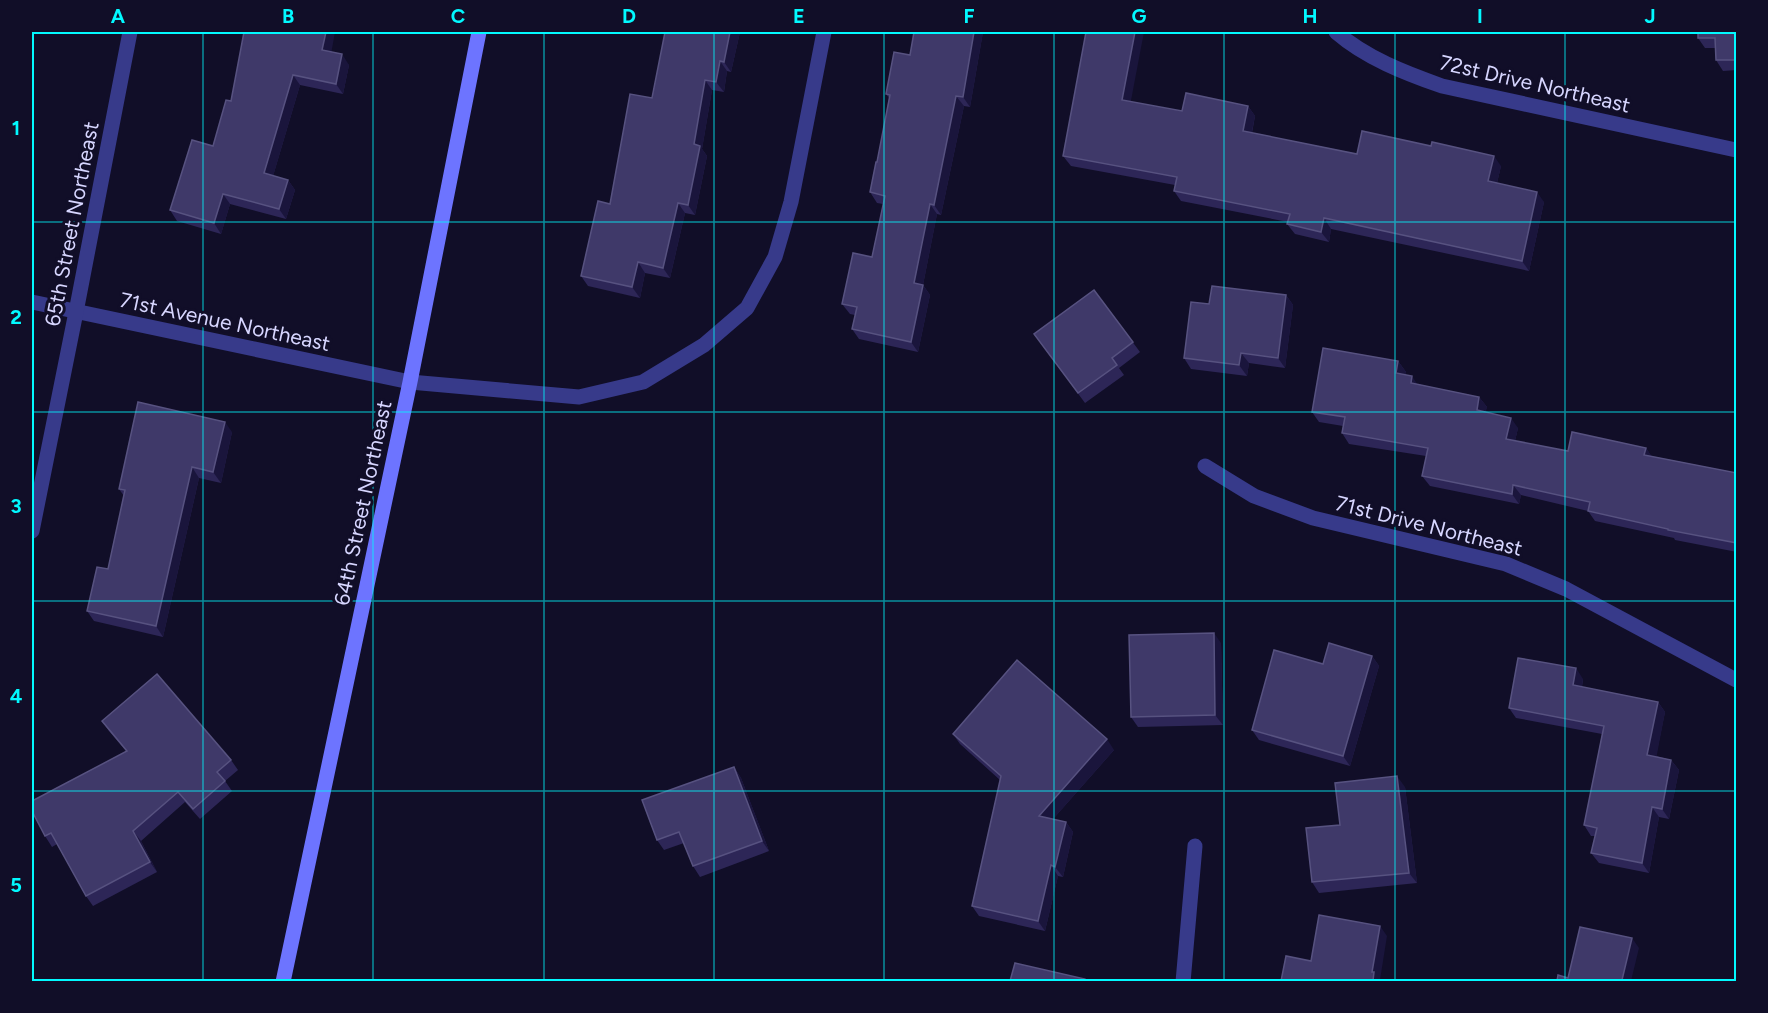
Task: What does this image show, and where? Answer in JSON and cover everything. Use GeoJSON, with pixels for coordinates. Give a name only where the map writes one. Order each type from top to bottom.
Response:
{"type":"FeatureCollection","features":[{"type":"Feature","properties":{"kind":"main road","name":"64th Street Northeast"},"geometry":{"type":"LineString","coordinates":[[283,981],[410,382],[478,32]]}},
{"type":"Feature","properties":{"kind":"street","name":"65th Street Northeast"},"geometry":{"type":"LineString","coordinates":[[32,531],[130,32]]}},
{"type":"Feature","properties":{"kind":"street","name":"71st Avenue Northeast"},"geometry":{"type":"LineString","coordinates":[[32,302],[410,382],[579,397],[643,382],[704,345],[747,308],[775,257],[791,202],[825,32]]}},
{"type":"Feature","properties":{"kind":"street","name":"72st Drive Northeast"},"geometry":{"type":"LineString","coordinates":[[1336,32],[1349,43],[1402,73],[1442,86],[1737,150]]}},
{"type":"Feature","properties":{"kind":"street","name":"71st Drive Northeast"},"geometry":{"type":"LineString","coordinates":[[1205,466],[1254,496],[1313,518],[1516,568],[1566,589],[1737,680]]}},
{"type":"Feature","properties":{"kind":"street"},"geometry":{"type":"LineString","coordinates":[[1183,981],[1195,846]]}},
{"type":"Feature","properties":{"kind":"building"},"geometry":{"type":"Polygon","coordinates":[[[244,32],[326,32],[322,50],[342,54],[336,84],[293,75],[264,173],[288,180],[279,209],[223,194],[214,223],[170,210],[192,140],[213,146],[226,100],[231,101],[244,32]]]}},
{"type":"Feature","properties":{"kind":"building"},"geometry":{"type":"Polygon","coordinates":[[[665,32],[730,32],[724,62],[720,61],[716,82],[705,80],[694,144],[700,146],[688,205],[678,203],[663,268],[638,262],[632,287],[581,276],[598,201],[610,204],[630,94],[652,98],[665,32]]]}},
{"type":"Feature","properties":{"kind":"building"},"geometry":{"type":"Polygon","coordinates":[[[914,32],[974,32],[963,97],[956,96],[934,205],[930,204],[914,283],[923,285],[911,342],[852,329],[857,307],[842,304],[853,253],[872,257],[885,196],[870,192],[890,95],[886,94],[894,52],[910,55],[914,32]]]}},
{"type":"Feature","properties":{"kind":"building"},"geometry":{"type":"Polygon","coordinates":[[[1086,32],[1135,32],[1122,100],[1182,111],[1186,93],[1248,106],[1243,131],[1357,154],[1362,131],[1431,146],[1432,142],[1494,156],[1488,181],[1537,192],[1522,261],[1324,218],[1321,232],[1287,224],[1290,214],[1174,191],[1177,177],[1063,156],[1086,32]]]}},
{"type":"Feature","properties":{"kind":"building"},"geometry":{"type":"Polygon","coordinates":[[[1698,32],[1737,32],[1737,60],[1716,60],[1715,38],[1698,38],[1698,32]]]}},
{"type":"Feature","properties":{"kind":"building"},"geometry":{"type":"Polygon","coordinates":[[[1212,286],[1286,295],[1278,358],[1241,353],[1239,365],[1184,358],[1191,302],[1209,304],[1212,286]]]}},
{"type":"Feature","properties":{"kind":"building"},"geometry":{"type":"Polygon","coordinates":[[[1094,290],[1133,342],[1112,358],[1117,365],[1078,393],[1034,334],[1094,290]]]}},
{"type":"Feature","properties":{"kind":"building"},"geometry":{"type":"Polygon","coordinates":[[[1323,348],[1398,361],[1396,373],[1412,376],[1411,383],[1479,397],[1477,410],[1511,418],[1506,439],[1568,451],[1572,432],[1646,448],[1644,455],[1737,473],[1737,543],[1588,511],[1590,502],[1513,485],[1512,494],[1422,476],[1428,448],[1342,433],[1345,417],[1312,412],[1323,348]]]}},
{"type":"Feature","properties":{"kind":"building"},"geometry":{"type":"Polygon","coordinates":[[[138,402],[225,422],[213,472],[192,467],[156,626],[87,611],[97,567],[108,569],[125,490],[119,489],[138,402]]]}},
{"type":"Feature","properties":{"kind":"building"},"geometry":{"type":"Polygon","coordinates":[[[1214,633],[1215,715],[1131,717],[1129,635],[1214,633]]]}},
{"type":"Feature","properties":{"kind":"building"},"geometry":{"type":"Polygon","coordinates":[[[1329,643],[1372,656],[1343,756],[1252,730],[1274,650],[1323,664],[1329,643]]]}},
{"type":"Feature","properties":{"kind":"building"},"geometry":{"type":"Polygon","coordinates":[[[1518,658],[1576,668],[1573,685],[1658,702],[1647,755],[1671,760],[1662,809],[1652,807],[1642,863],[1591,853],[1597,828],[1584,825],[1604,726],[1509,708],[1518,658]]]}},
{"type":"Feature","properties":{"kind":"building"},"geometry":{"type":"Polygon","coordinates":[[[1017,660],[1107,739],[1039,816],[1066,822],[1055,867],[1051,865],[1038,921],[972,906],[1001,776],[953,734],[1017,660]]]}},
{"type":"Feature","properties":{"kind":"building"},"geometry":{"type":"Polygon","coordinates":[[[157,674],[231,760],[217,772],[225,781],[193,809],[178,792],[133,831],[150,862],[86,896],[51,833],[45,836],[32,811],[32,801],[127,751],[102,721],[157,674]]]}},
{"type":"Feature","properties":{"kind":"building"},"geometry":{"type":"Polygon","coordinates":[[[734,767],[762,841],[693,866],[679,832],[657,840],[642,800],[734,767]]]}},
{"type":"Feature","properties":{"kind":"building"},"geometry":{"type":"Polygon","coordinates":[[[1397,776],[1409,873],[1312,882],[1306,828],[1340,825],[1335,783],[1397,776]]]}},
{"type":"Feature","properties":{"kind":"building"},"geometry":{"type":"Polygon","coordinates":[[[1319,915],[1380,926],[1372,972],[1374,972],[1373,981],[1281,981],[1286,956],[1311,961],[1319,915]]]}},
{"type":"Feature","properties":{"kind":"building"},"geometry":{"type":"Polygon","coordinates":[[[1580,927],[1632,938],[1622,980],[1628,981],[1557,981],[1558,975],[1568,978],[1580,927]]]}},
{"type":"Feature","properties":{"kind":"building"},"geometry":{"type":"Polygon","coordinates":[[[1015,963],[1085,979],[1085,981],[1010,981],[1015,963]]]}}]}
